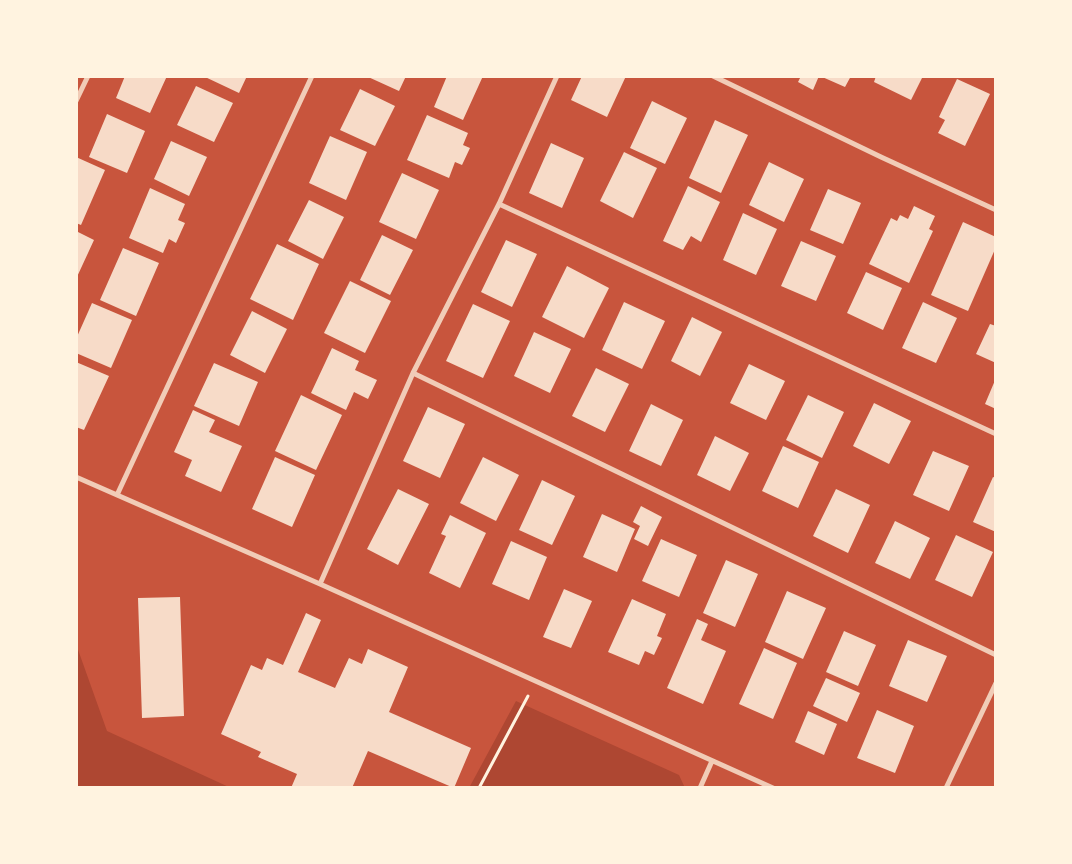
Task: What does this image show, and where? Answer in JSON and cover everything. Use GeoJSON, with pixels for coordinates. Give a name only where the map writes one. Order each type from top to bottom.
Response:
{"type":"FeatureCollection","features":[{"type":"Feature","properties":{"kind":"street"},"geometry":{"type":"LineString","coordinates":[[76,101],[88,76]]}},
{"type":"Feature","properties":{"kind":"street"},"geometry":{"type":"LineString","coordinates":[[117,495],[312,76]]}},
{"type":"Feature","properties":{"kind":"street"},"geometry":{"type":"LineString","coordinates":[[320,584],[414,374],[499,204],[558,76]]}},
{"type":"Feature","properties":{"kind":"street"},"geometry":{"type":"LineString","coordinates":[[713,76],[996,210]]}},
{"type":"Feature","properties":{"kind":"street"},"geometry":{"type":"LineString","coordinates":[[499,204],[996,434]]}},
{"type":"Feature","properties":{"kind":"street"},"geometry":{"type":"LineString","coordinates":[[414,374],[996,655]]}},
{"type":"Feature","properties":{"kind":"street"},"geometry":{"type":"LineString","coordinates":[[76,477],[320,584],[773,788]]}},
{"type":"Feature","properties":{"kind":"street"},"geometry":{"type":"LineString","coordinates":[[946,788],[996,683]]}},
{"type":"Feature","properties":{"kind":"street"},"geometry":{"type":"LineString","coordinates":[[700,788],[712,761]]}},
{"type":"Feature","properties":{"kind":"path"},"geometry":{"type":"LineString","coordinates":[[479,788],[536,681]]}},
{"type":"Feature","properties":{"kind":"shaded area"},"geometry":{"type":"Polygon","coordinates":[[[76,644],[107,731],[231,788],[76,788],[76,644]]]}},
{"type":"Feature","properties":{"kind":"shaded area"},"geometry":{"type":"Polygon","coordinates":[[[516,701],[679,775],[685,788],[469,788],[516,701]]]}},
{"type":"Feature","properties":{"kind":"building"},"geometry":{"type":"Polygon","coordinates":[[[125,76],[167,76],[150,113],[116,98],[125,76]]]}},
{"type":"Feature","properties":{"kind":"building"},"geometry":{"type":"Polygon","coordinates":[[[203,76],[247,76],[239,93],[203,76]]]}},
{"type":"Feature","properties":{"kind":"building"},"geometry":{"type":"Polygon","coordinates":[[[366,76],[406,76],[399,91],[366,76]]]}},
{"type":"Feature","properties":{"kind":"building"},"geometry":{"type":"Polygon","coordinates":[[[447,76],[483,76],[463,120],[434,107],[447,76]]]}},
{"type":"Feature","properties":{"kind":"building"},"geometry":{"type":"Polygon","coordinates":[[[582,76],[626,76],[607,117],[571,100],[582,76]]]}},
{"type":"Feature","properties":{"kind":"building"},"geometry":{"type":"Polygon","coordinates":[[[801,76],[819,76],[813,90],[798,82],[801,76]]]}},
{"type":"Feature","properties":{"kind":"building"},"geometry":{"type":"Polygon","coordinates":[[[820,76],[851,76],[845,87],[820,76]]]}},
{"type":"Feature","properties":{"kind":"building"},"geometry":{"type":"Polygon","coordinates":[[[876,76],[923,76],[911,100],[874,82],[876,76]]]}},
{"type":"Feature","properties":{"kind":"building"},"geometry":{"type":"Polygon","coordinates":[[[957,79],[990,94],[965,146],[938,133],[945,120],[939,117],[957,79]]]}},
{"type":"Feature","properties":{"kind":"building"},"geometry":{"type":"Polygon","coordinates":[[[196,86],[233,103],[214,142],[177,125],[196,86]]]}},
{"type":"Feature","properties":{"kind":"building"},"geometry":{"type":"Polygon","coordinates":[[[360,89],[395,106],[375,146],[340,130],[360,89]]]}},
{"type":"Feature","properties":{"kind":"building"},"geometry":{"type":"Polygon","coordinates":[[[652,101],[687,118],[665,164],[630,148],[652,101]]]}},
{"type":"Feature","properties":{"kind":"building"},"geometry":{"type":"Polygon","coordinates":[[[107,114],[145,131],[127,173],[89,157],[107,114]]]}},
{"type":"Feature","properties":{"kind":"building"},"geometry":{"type":"Polygon","coordinates":[[[427,115],[468,133],[463,145],[470,148],[462,165],[455,162],[449,178],[407,160],[427,115]]]}},
{"type":"Feature","properties":{"kind":"building"},"geometry":{"type":"Polygon","coordinates":[[[715,120],[748,135],[721,193],[689,178],[715,120]]]}},
{"type":"Feature","properties":{"kind":"building"},"geometry":{"type":"Polygon","coordinates":[[[330,136],[367,152],[346,200],[309,183],[330,136]]]}},
{"type":"Feature","properties":{"kind":"building"},"geometry":{"type":"Polygon","coordinates":[[[171,141],[207,157],[189,196],[154,179],[171,141]]]}},
{"type":"Feature","properties":{"kind":"building"},"geometry":{"type":"Polygon","coordinates":[[[551,143],[584,158],[562,208],[529,193],[551,143]]]}},
{"type":"Feature","properties":{"kind":"building"},"geometry":{"type":"Polygon","coordinates":[[[624,152],[657,168],[633,218],[600,201],[624,152]]]}},
{"type":"Feature","properties":{"kind":"building"},"geometry":{"type":"Polygon","coordinates":[[[76,157],[105,170],[81,225],[76,223],[76,157]]]}},
{"type":"Feature","properties":{"kind":"building"},"geometry":{"type":"Polygon","coordinates":[[[769,162],[804,179],[784,222],[749,205],[769,162]]]}},
{"type":"Feature","properties":{"kind":"building"},"geometry":{"type":"Polygon","coordinates":[[[402,173],[439,190],[416,239],[379,222],[402,173]]]}},
{"type":"Feature","properties":{"kind":"building"},"geometry":{"type":"Polygon","coordinates":[[[688,186],[720,202],[701,242],[691,236],[683,250],[663,241],[688,186]]]}},
{"type":"Feature","properties":{"kind":"building"},"geometry":{"type":"Polygon","coordinates":[[[150,188],[185,204],[178,220],[185,223],[176,243],[169,239],[163,253],[129,238],[150,188]]]}},
{"type":"Feature","properties":{"kind":"building"},"geometry":{"type":"Polygon","coordinates":[[[828,189],[861,203],[843,244],[810,230],[828,189]]]}},
{"type":"Feature","properties":{"kind":"building"},"geometry":{"type":"Polygon","coordinates":[[[309,200],[344,217],[323,259],[288,241],[309,200]]]}},
{"type":"Feature","properties":{"kind":"building"},"geometry":{"type":"Polygon","coordinates":[[[914,206],[935,216],[929,229],[933,231],[909,283],[869,264],[891,218],[897,221],[900,215],[908,219],[914,206]]]}},
{"type":"Feature","properties":{"kind":"building"},"geometry":{"type":"Polygon","coordinates":[[[743,213],[777,229],[756,275],[723,260],[743,213]]]}},
{"type":"Feature","properties":{"kind":"building"},"geometry":{"type":"Polygon","coordinates":[[[963,222],[996,237],[996,247],[968,311],[931,295],[963,222]]]}},
{"type":"Feature","properties":{"kind":"building"},"geometry":{"type":"Polygon","coordinates":[[[76,231],[94,240],[76,279],[76,231]]]}},
{"type":"Feature","properties":{"kind":"building"},"geometry":{"type":"Polygon","coordinates":[[[382,235],[413,250],[390,295],[360,280],[382,235]]]}},
{"type":"Feature","properties":{"kind":"building"},"geometry":{"type":"Polygon","coordinates":[[[506,240],[537,254],[512,307],[481,292],[506,240]]]}},
{"type":"Feature","properties":{"kind":"building"},"geometry":{"type":"Polygon","coordinates":[[[801,241],[836,256],[816,301],[781,286],[801,241]]]}},
{"type":"Feature","properties":{"kind":"building"},"geometry":{"type":"Polygon","coordinates":[[[277,244],[319,264],[293,320],[250,299],[277,244]]]}},
{"type":"Feature","properties":{"kind":"building"},"geometry":{"type":"Polygon","coordinates":[[[123,248],[159,263],[136,316],[100,300],[123,248]]]}},
{"type":"Feature","properties":{"kind":"building"},"geometry":{"type":"Polygon","coordinates":[[[567,266],[609,288],[584,338],[542,317],[567,266]]]}},
{"type":"Feature","properties":{"kind":"building"},"geometry":{"type":"Polygon","coordinates":[[[866,272],[902,288],[883,330],[847,313],[866,272]]]}},
{"type":"Feature","properties":{"kind":"building"},"geometry":{"type":"Polygon","coordinates":[[[350,281],[391,301],[365,353],[324,333],[350,281]]]}},
{"type":"Feature","properties":{"kind":"building"},"geometry":{"type":"Polygon","coordinates":[[[624,302],[665,321],[642,369],[602,350],[624,302]]]}},
{"type":"Feature","properties":{"kind":"building"},"geometry":{"type":"Polygon","coordinates":[[[923,302],[957,318],[936,363],[902,348],[923,302]]]}},
{"type":"Feature","properties":{"kind":"building"},"geometry":{"type":"Polygon","coordinates":[[[92,303],[132,320],[111,368],[76,353],[76,339],[92,303]]]}},
{"type":"Feature","properties":{"kind":"building"},"geometry":{"type":"Polygon","coordinates":[[[473,304],[510,321],[483,378],[446,361],[473,304]]]}},
{"type":"Feature","properties":{"kind":"building"},"geometry":{"type":"Polygon","coordinates":[[[252,311],[287,329],[265,373],[230,355],[252,311]]]}},
{"type":"Feature","properties":{"kind":"building"},"geometry":{"type":"Polygon","coordinates":[[[692,317],[722,332],[700,376],[671,361],[692,317]]]}},
{"type":"Feature","properties":{"kind":"building"},"geometry":{"type":"Polygon","coordinates":[[[990,324],[996,326],[996,363],[976,354],[990,324]]]}},
{"type":"Feature","properties":{"kind":"building"},"geometry":{"type":"Polygon","coordinates":[[[534,332],[571,349],[550,393],[514,376],[534,332]]]}},
{"type":"Feature","properties":{"kind":"building"},"geometry":{"type":"Polygon","coordinates":[[[332,348],[359,361],[355,370],[377,380],[368,399],[354,392],[346,410],[311,393],[332,348]]]}},
{"type":"Feature","properties":{"kind":"building"},"geometry":{"type":"Polygon","coordinates":[[[76,362],[109,376],[84,430],[76,427],[76,362]]]}},
{"type":"Feature","properties":{"kind":"building"},"geometry":{"type":"Polygon","coordinates":[[[214,363],[258,382],[239,426],[194,406],[214,363]]]}},
{"type":"Feature","properties":{"kind":"building"},"geometry":{"type":"Polygon","coordinates":[[[749,364],[785,381],[766,420],[730,403],[749,364]]]}},
{"type":"Feature","properties":{"kind":"building"},"geometry":{"type":"Polygon","coordinates":[[[596,368],[629,384],[605,432],[572,416],[596,368]]]}},
{"type":"Feature","properties":{"kind":"building"},"geometry":{"type":"Polygon","coordinates":[[[996,378],[996,409],[985,404],[996,378]]]}},
{"type":"Feature","properties":{"kind":"building"},"geometry":{"type":"Polygon","coordinates":[[[301,395],[342,415],[316,470],[275,451],[301,395]]]}},
{"type":"Feature","properties":{"kind":"building"},"geometry":{"type":"Polygon","coordinates":[[[808,395],[844,412],[822,458],[786,440],[808,395]]]}},
{"type":"Feature","properties":{"kind":"building"},"geometry":{"type":"Polygon","coordinates":[[[874,403],[911,421],[889,464],[853,446],[874,403]]]}},
{"type":"Feature","properties":{"kind":"building"},"geometry":{"type":"Polygon","coordinates":[[[651,404],[683,420],[661,466],[629,451],[651,404]]]}},
{"type":"Feature","properties":{"kind":"building"},"geometry":{"type":"Polygon","coordinates":[[[428,407],[465,424],[440,478],[403,461],[428,407]]]}},
{"type":"Feature","properties":{"kind":"building"},"geometry":{"type":"Polygon","coordinates":[[[193,410],[215,420],[209,432],[242,446],[221,492],[185,476],[192,460],[174,452],[193,410]]]}},
{"type":"Feature","properties":{"kind":"building"},"geometry":{"type":"Polygon","coordinates":[[[715,436],[749,453],[730,491],[697,475],[715,436]]]}},
{"type":"Feature","properties":{"kind":"building"},"geometry":{"type":"Polygon","coordinates":[[[783,446],[819,462],[798,508],[762,491],[783,446]]]}},
{"type":"Feature","properties":{"kind":"building"},"geometry":{"type":"Polygon","coordinates":[[[933,451],[969,466],[949,511],[913,495],[933,451]]]}},
{"type":"Feature","properties":{"kind":"building"},"geometry":{"type":"Polygon","coordinates":[[[275,457],[315,475],[292,527],[252,509],[275,457]]]}},
{"type":"Feature","properties":{"kind":"building"},"geometry":{"type":"Polygon","coordinates":[[[483,457],[519,475],[496,521],[460,503],[483,457]]]}},
{"type":"Feature","properties":{"kind":"building"},"geometry":{"type":"Polygon","coordinates":[[[993,477],[996,478],[996,532],[973,522],[993,477]]]}},
{"type":"Feature","properties":{"kind":"building"},"geometry":{"type":"Polygon","coordinates":[[[542,480],[575,496],[552,545],[519,530],[542,480]]]}},
{"type":"Feature","properties":{"kind":"building"},"geometry":{"type":"Polygon","coordinates":[[[398,489],[429,504],[398,565],[367,549],[398,489]]]}},
{"type":"Feature","properties":{"kind":"building"},"geometry":{"type":"Polygon","coordinates":[[[836,489],[870,505],[848,553],[813,536],[836,489]]]}},
{"type":"Feature","properties":{"kind":"building"},"geometry":{"type":"Polygon","coordinates":[[[641,506],[662,517],[648,546],[634,539],[640,526],[633,522],[641,506]]]}},
{"type":"Feature","properties":{"kind":"building"},"geometry":{"type":"Polygon","coordinates":[[[602,514],[635,529],[617,572],[583,557],[602,514]]]}},
{"type":"Feature","properties":{"kind":"building"},"geometry":{"type":"Polygon","coordinates":[[[450,515],[486,533],[460,588],[429,573],[446,536],[441,534],[450,515]]]}},
{"type":"Feature","properties":{"kind":"building"},"geometry":{"type":"Polygon","coordinates":[[[895,521],[930,538],[910,579],[875,563],[895,521]]]}},
{"type":"Feature","properties":{"kind":"building"},"geometry":{"type":"Polygon","coordinates":[[[956,535],[993,552],[972,597],[935,580],[956,535]]]}},
{"type":"Feature","properties":{"kind":"building"},"geometry":{"type":"Polygon","coordinates":[[[661,539],[697,555],[679,597],[642,581],[661,539]]]}},
{"type":"Feature","properties":{"kind":"building"},"geometry":{"type":"Polygon","coordinates":[[[511,541],[547,557],[529,600],[492,584],[511,541]]]}},
{"type":"Feature","properties":{"kind":"building"},"geometry":{"type":"Polygon","coordinates":[[[726,560],[758,574],[735,627],[703,613],[726,560]]]}},
{"type":"Feature","properties":{"kind":"building"},"geometry":{"type":"Polygon","coordinates":[[[564,589],[592,601],[571,648],[543,637],[564,589]]]}},
{"type":"Feature","properties":{"kind":"building"},"geometry":{"type":"Polygon","coordinates":[[[787,591],[826,608],[803,659],[765,642],[787,591]]]}},
{"type":"Feature","properties":{"kind":"building"},"geometry":{"type":"Polygon","coordinates":[[[180,597],[184,716],[142,718],[138,598],[180,597]]]}},
{"type":"Feature","properties":{"kind":"building"},"geometry":{"type":"Polygon","coordinates":[[[632,599],[666,614],[657,636],[662,638],[654,655],[645,651],[639,665],[608,652],[632,599]]]}},
{"type":"Feature","properties":{"kind":"building"},"geometry":{"type":"Polygon","coordinates":[[[306,613],[321,620],[298,672],[335,688],[349,658],[362,664],[368,649],[408,667],[389,712],[471,748],[454,788],[368,751],[352,788],[291,788],[297,774],[258,757],[261,752],[221,734],[251,665],[262,670],[267,658],[283,665],[306,613]]]}},
{"type":"Feature","properties":{"kind":"building"},"geometry":{"type":"Polygon","coordinates":[[[697,619],[708,624],[701,640],[726,651],[703,704],[667,688],[697,619]]]}},
{"type":"Feature","properties":{"kind":"building"},"geometry":{"type":"Polygon","coordinates":[[[844,631],[876,645],[858,686],[826,672],[844,631]]]}},
{"type":"Feature","properties":{"kind":"building"},"geometry":{"type":"Polygon","coordinates":[[[908,640],[947,656],[927,702],[889,686],[908,640]]]}},
{"type":"Feature","properties":{"kind":"building"},"geometry":{"type":"Polygon","coordinates":[[[764,648],[797,663],[773,719],[739,704],[764,648]]]}},
{"type":"Feature","properties":{"kind":"building"},"geometry":{"type":"Polygon","coordinates":[[[826,678],[860,693],[847,722],[813,706],[826,678]]]}},
{"type":"Feature","properties":{"kind":"building"},"geometry":{"type":"Polygon","coordinates":[[[877,710],[914,726],[895,773],[857,758],[877,710]]]}},
{"type":"Feature","properties":{"kind":"building"},"geometry":{"type":"Polygon","coordinates":[[[808,711],[837,724],[824,755],[795,742],[808,711]]]}}]}
